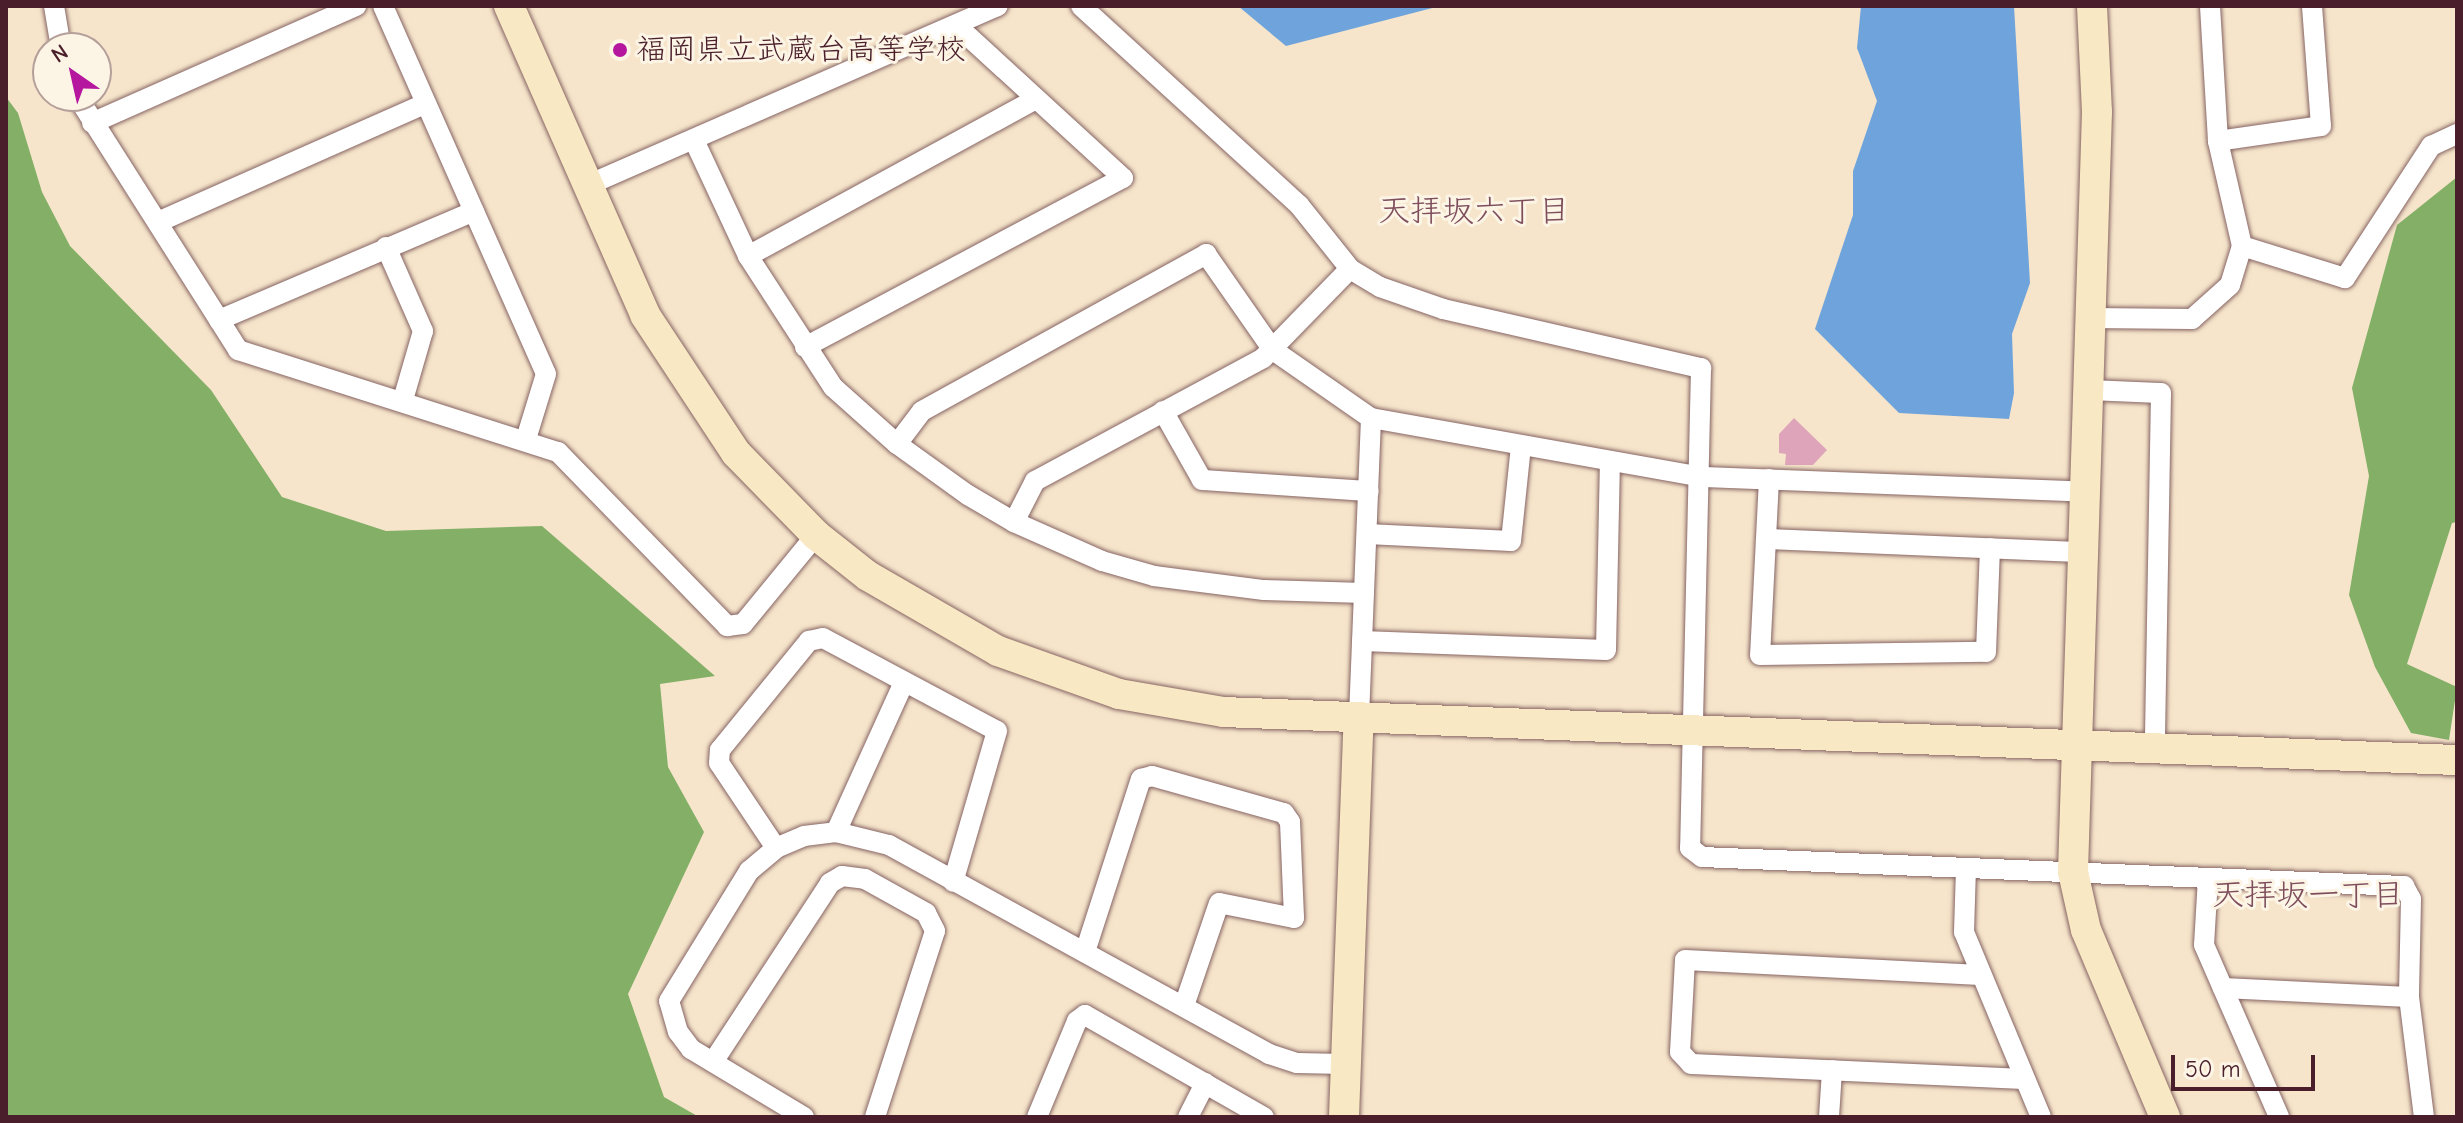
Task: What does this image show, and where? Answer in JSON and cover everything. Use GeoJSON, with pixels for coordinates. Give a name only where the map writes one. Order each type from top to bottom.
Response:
{"type":"FeatureCollection","features":[{"type":"Feature","properties":{"kind":"street"},"geometry":{"type":"LineString","coordinates":[[92,123],[356,6]]}},
{"type":"Feature","properties":{"kind":"street"},"geometry":{"type":"LineString","coordinates":[[383,6],[546,374],[526,439]]}},
{"type":"Feature","properties":{"kind":"street"},"geometry":{"type":"LineString","coordinates":[[509,6],[645,315],[702,408],[736,453],[816,535],[925,613],[998,651],[1119,694],[1223,712],[2457,760]]}},
{"type":"Feature","properties":{"kind":"street"},"geometry":{"type":"LineString","coordinates":[[588,185],[998,6]]}},
{"type":"Feature","properties":{"kind":"street"},"geometry":{"type":"LineString","coordinates":[[1081,6],[1299,205],[1350,269],[1409,300],[1701,368],[1701,477],[1691,730],[1690,848],[1702,857],[2404,886],[2411,899],[2409,997],[2424,1117]]}},
{"type":"Feature","properties":{"kind":"street"},"geometry":{"type":"LineString","coordinates":[[2092,6],[2097,112],[2073,746],[2073,872],[2086,930],[2165,1117]]}},
{"type":"Feature","properties":{"kind":"street"},"geometry":{"type":"LineString","coordinates":[[2091,318],[2192,319],[2230,285],[2242,246],[2218,141],[2210,6]]}},
{"type":"Feature","properties":{"kind":"street"},"geometry":{"type":"LineString","coordinates":[[2218,141],[2321,126],[2312,6]]}},
{"type":"Feature","properties":{"kind":"street"},"geometry":{"type":"LineString","coordinates":[[60,8],[61,32]]}},
{"type":"Feature","properties":{"kind":"street"},"geometry":{"type":"LineString","coordinates":[[805,347],[1123,178],[956,25]]}},
{"type":"Feature","properties":{"kind":"street"},"geometry":{"type":"LineString","coordinates":[[748,256],[1036,99]]}},
{"type":"Feature","properties":{"kind":"street"},"geometry":{"type":"LineString","coordinates":[[158,222],[426,103]]}},
{"type":"Feature","properties":{"kind":"street"},"geometry":{"type":"LineString","coordinates":[[86,112],[238,350],[526,439],[558,452],[727,626],[743,624],[816,535]]}},
{"type":"Feature","properties":{"kind":"street"},"geometry":{"type":"LineString","coordinates":[[2242,246],[2345,278],[2431,146],[2457,134]]}},
{"type":"Feature","properties":{"kind":"street"},"geometry":{"type":"LineString","coordinates":[[694,140],[748,256],[805,347],[833,387],[897,444],[1014,522],[1102,561],[1154,576],[1264,590],[1364,593]]}},
{"type":"Feature","properties":{"kind":"street"},"geometry":{"type":"LineString","coordinates":[[219,320],[474,211]]}},
{"type":"Feature","properties":{"kind":"street"},"geometry":{"type":"LineString","coordinates":[[386,247],[423,331],[403,400]]}},
{"type":"Feature","properties":{"kind":"street"},"geometry":{"type":"LineString","coordinates":[[897,444],[922,411],[1206,254],[1273,350],[1371,418],[1701,477],[2084,492]]}},
{"type":"Feature","properties":{"kind":"street"},"geometry":{"type":"LineString","coordinates":[[1014,522],[1035,481],[1273,350],[1350,269]]}},
{"type":"Feature","properties":{"kind":"street"},"geometry":{"type":"LineString","coordinates":[[2088,390],[2161,393],[2155,750]]}},
{"type":"Feature","properties":{"kind":"street"},"geometry":{"type":"LineString","coordinates":[[1163,411],[1202,480],[1369,491]]}},
{"type":"Feature","properties":{"kind":"street"},"geometry":{"type":"LineString","coordinates":[[1344,1117],[1371,418]]}},
{"type":"Feature","properties":{"kind":"street"},"geometry":{"type":"LineString","coordinates":[[1367,534],[1511,541],[1521,446]]}},
{"type":"Feature","properties":{"kind":"street"},"geometry":{"type":"LineString","coordinates":[[1362,641],[1606,650],[1610,461]]}},
{"type":"Feature","properties":{"kind":"street"},"geometry":{"type":"LineString","coordinates":[[1769,479],[1760,655],[1986,652],[1990,548]]}},
{"type":"Feature","properties":{"kind":"street"},"geometry":{"type":"LineString","coordinates":[[1766,539],[2080,552]]}},
{"type":"Feature","properties":{"kind":"street"},"geometry":{"type":"LineString","coordinates":[[776,848],[719,763],[720,750],[815,637],[997,731],[953,882]]}},
{"type":"Feature","properties":{"kind":"street"},"geometry":{"type":"LineString","coordinates":[[836,832],[903,684]]}},
{"type":"Feature","properties":{"kind":"street"},"geometry":{"type":"LineString","coordinates":[[1085,952],[1141,779],[1152,776],[1284,813],[1290,822],[1294,918],[1219,903],[1184,1006]]}},
{"type":"Feature","properties":{"kind":"street"},"geometry":{"type":"LineString","coordinates":[[804,1117],[691,1049],[678,1032],[669,1001],[749,871],[776,848],[804,836],[836,832],[889,845],[1269,1054],[1297,1063],[1344,1064]]}},
{"type":"Feature","properties":{"kind":"street"},"geometry":{"type":"LineString","coordinates":[[1966,868],[1964,932],[2041,1117]]}},
{"type":"Feature","properties":{"kind":"street"},"geometry":{"type":"LineString","coordinates":[[713,1062],[830,883],[842,876],[865,879],[926,913],[935,931],[875,1117]]}},
{"type":"Feature","properties":{"kind":"street"},"geometry":{"type":"LineString","coordinates":[[2208,878],[2204,945],[2279,1117]]}},
{"type":"Feature","properties":{"kind":"street"},"geometry":{"type":"LineString","coordinates":[[1980,975],[1685,960],[1683,1060],[2025,1079]]}},
{"type":"Feature","properties":{"kind":"street"},"geometry":{"type":"LineString","coordinates":[[2223,988],[2409,997]]}},
{"type":"Feature","properties":{"kind":"street"},"geometry":{"type":"LineString","coordinates":[[1037,1117],[1077,1021],[1085,1015],[1264,1117]]}},
{"type":"Feature","properties":{"kind":"street"},"geometry":{"type":"LineString","coordinates":[[1829,1117],[1832,1070]]}},
{"type":"Feature","properties":{"kind":"street"},"geometry":{"type":"LineString","coordinates":[[1188,1117],[1205,1083]]}},
{"type":"Feature","properties":{"kind":"green space"},"geometry":{"type":"Polygon","coordinates":[[[6,97],[18,113],[42,192],[70,246],[211,390],[282,497],[386,531],[542,526],[715,676],[660,684],[668,767],[704,832],[628,994],[664,1097],[699,1117],[6,1117],[6,97]]]}},
{"type":"Feature","properties":{"kind":"green space"},"geometry":{"type":"Polygon","coordinates":[[[2457,177],[2457,522],[2452,523],[2407,664],[2457,687],[2449,740],[2411,733],[2375,667],[2349,595],[2369,476],[2352,388],[2397,225],[2457,177]]]}},
{"type":"Feature","properties":{"kind":"water"},"geometry":{"type":"Polygon","coordinates":[[[1238,6],[1440,6],[1286,46],[1238,6]]]}},
{"type":"Feature","properties":{"kind":"water"},"geometry":{"type":"Polygon","coordinates":[[[1861,6],[2014,6],[2030,283],[2012,334],[2014,393],[2009,419],[1899,413],[1815,329],[1853,215],[1853,171],[1877,101],[1857,48],[1861,6]]]}},
{"type":"Feature","properties":{"kind":"building"},"geometry":{"type":"Polygon","coordinates":[[[1794,418],[1827,450],[1813,465],[1785,465],[1786,454],[1779,453],[1779,434],[1794,418]]]}},
{"type":"Feature","properties":{"kind":"place","name":"福岡県立武蔵台高等学校"},"geometry":{"type":"Point","coordinates":[620,50]}},
{"type":"Feature","properties":{"kind":"district","name":"天拝坂六丁目"},"geometry":{"type":"Point","coordinates":[1474,211]}},
{"type":"Feature","properties":{"kind":"district","name":"天拝坂一丁目"},"geometry":{"type":"Point","coordinates":[2308,895]}}]}
